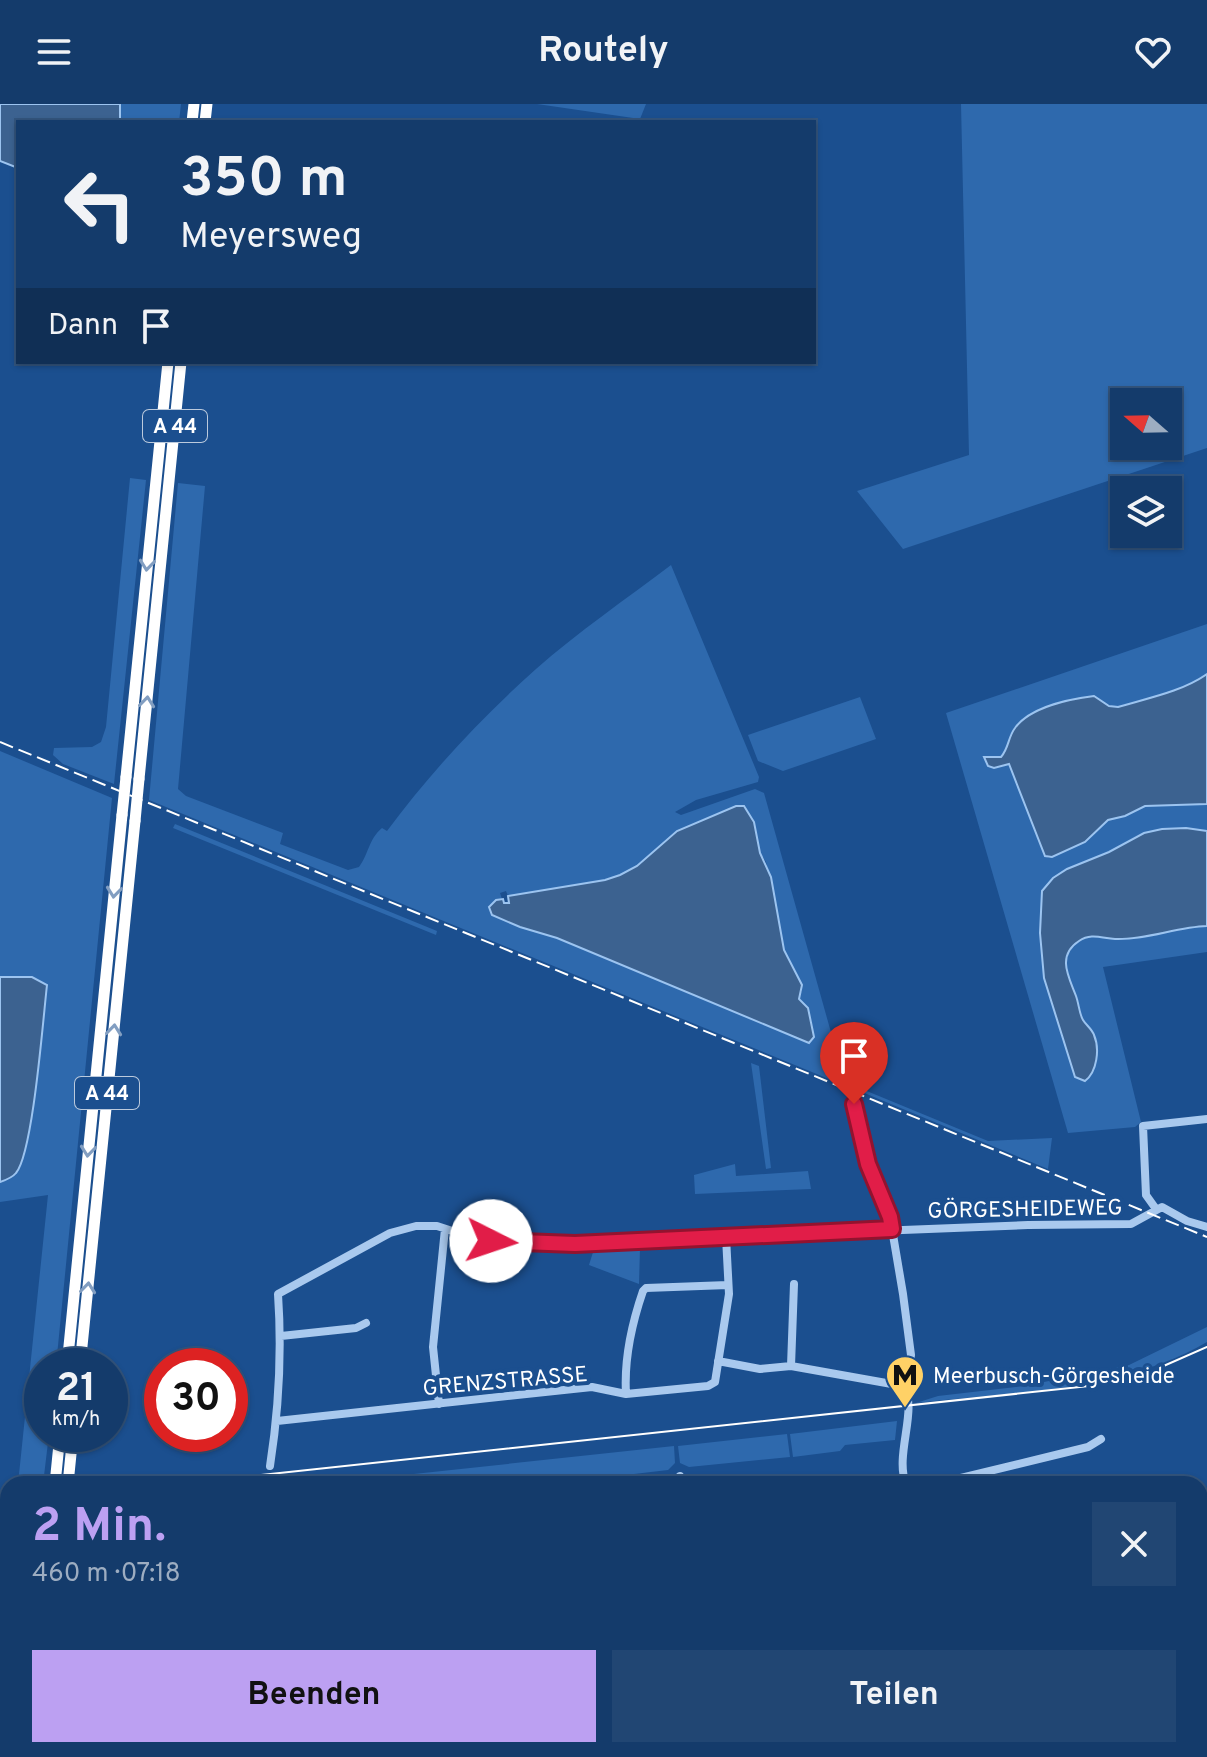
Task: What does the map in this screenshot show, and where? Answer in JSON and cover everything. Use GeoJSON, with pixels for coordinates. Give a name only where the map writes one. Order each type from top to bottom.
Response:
{"type":"FeatureCollection","features":[{"type":"Feature","properties":{"kind":"highway","name":"A 44"},"geometry":{"type":"LineString","coordinates":[[69,1348],[168,364]]}},
{"type":"Feature","properties":{"kind":"highway","name":"A 44"},"geometry":{"type":"LineString","coordinates":[[82,1348],[181,364]]}},
{"type":"Feature","properties":{"kind":"highway"},"geometry":{"type":"LineString","coordinates":[[56,1476],[58,1452]]}},
{"type":"Feature","properties":{"kind":"highway"},"geometry":{"type":"LineString","coordinates":[[69,1476],[71,1452]]}},
{"type":"Feature","properties":{"kind":"street"},"geometry":{"type":"LineString","coordinates":[[854,1104],[868,1164],[890,1217],[911,1355],[908,1377],[903,1386]]}},
{"type":"Feature","properties":{"kind":"street"},"geometry":{"type":"LineString","coordinates":[[1207,1119],[1143,1126],[1146,1195],[1156,1209],[1166,1208],[1187,1221],[1207,1227]]}},
{"type":"Feature","properties":{"kind":"street","name":"GÖRGESHEIDEWEG"},"geometry":{"type":"LineString","coordinates":[[281,1336],[278,1294],[390,1233],[416,1226],[445,1229],[477,1239],[551,1244],[892,1229],[1131,1224],[1156,1209]]}},
{"type":"Feature","properties":{"kind":"street"},"geometry":{"type":"LineString","coordinates":[[439,1404],[433,1347],[445,1229]]}},
{"type":"Feature","properties":{"kind":"street"},"geometry":{"type":"LineString","coordinates":[[726,1237],[728,1285],[718,1361],[760,1369],[791,1366],[903,1386]]}},
{"type":"Feature","properties":{"kind":"street"},"geometry":{"type":"LineString","coordinates":[[791,1366],[794,1284]]}},
{"type":"Feature","properties":{"kind":"street"},"geometry":{"type":"LineString","coordinates":[[626,1394],[629,1346],[643,1291],[646,1288],[728,1285]]}},
{"type":"Feature","properties":{"kind":"street"},"geometry":{"type":"LineString","coordinates":[[270,1466],[277,1421],[281,1336],[356,1328],[366,1323]]}},
{"type":"Feature","properties":{"kind":"street","name":"GRENZSTRASSE"},"geometry":{"type":"LineString","coordinates":[[277,1421],[592,1387],[626,1394],[708,1386],[715,1382],[718,1361]]}},
{"type":"Feature","properties":{"kind":"street"},"geometry":{"type":"LineString","coordinates":[[903,1386],[908,1398],[901,1468],[904,1476]]}},
{"type":"Feature","properties":{"kind":"street"},"geometry":{"type":"LineString","coordinates":[[969,1476],[1088,1447],[1101,1439]]}},
{"type":"Feature","properties":{"kind":"shaded area"},"geometry":{"type":"Polygon","coordinates":[[[0,104],[120,104],[120,120],[16,120],[16,167],[0,161],[0,104]]]}},
{"type":"Feature","properties":{"kind":"shaded area"},"geometry":{"type":"Polygon","coordinates":[[[120,104],[181,104],[179,120],[120,120],[120,104]]]}},
{"type":"Feature","properties":{"kind":"shaded area"},"geometry":{"type":"Polygon","coordinates":[[[537,104],[646,104],[640,119],[537,104]]]}},
{"type":"Feature","properties":{"kind":"shaded area"},"geometry":{"type":"Polygon","coordinates":[[[961,104],[1207,104],[1207,448],[1182,456],[1182,388],[1110,388],[1110,460],[1171,460],[1123,476],[1110,476],[1110,480],[903,549],[857,491],[969,455],[961,104]]]}},
{"type":"Feature","properties":{"kind":"shaded area"},"geometry":{"type":"Polygon","coordinates":[[[130,478],[146,480],[114,784],[63,764],[53,755],[54,748],[92,747],[101,742],[106,727],[130,478]]]}},
{"type":"Feature","properties":{"kind":"shaded area"},"geometry":{"type":"Polygon","coordinates":[[[178,483],[205,486],[178,789],[186,796],[283,833],[280,844],[348,870],[359,867],[377,833],[382,828],[387,831],[476,726],[536,669],[671,565],[759,777],[758,782],[696,800],[675,812],[681,815],[755,789],[764,793],[846,1086],[149,800],[178,483]],[[736,806],[677,831],[637,866],[620,875],[508,896],[506,891],[500,893],[502,899],[496,900],[492,915],[557,938],[809,1043],[814,1037],[810,1018],[800,1002],[802,991],[784,950],[766,862],[760,853],[754,822],[744,806],[736,806]]]}},
{"type":"Feature","properties":{"kind":"shaded area"},"geometry":{"type":"Polygon","coordinates":[[[1207,624],[1207,674],[1194,683],[1118,707],[1085,697],[1018,724],[1001,757],[984,757],[1009,763],[1045,856],[1049,858],[1085,842],[1108,820],[1145,806],[1207,804],[1207,831],[1167,829],[1140,834],[1111,851],[1065,871],[1042,891],[1044,978],[1075,1077],[1094,1033],[1082,1018],[1065,971],[1072,947],[1093,935],[1114,939],[1135,938],[1192,926],[1207,926],[1207,952],[1103,967],[1141,1122],[1135,1127],[1068,1133],[946,713],[1207,624]]]}},
{"type":"Feature","properties":{"kind":"shaded area"},"geometry":{"type":"Polygon","coordinates":[[[1207,674],[1207,804],[1145,806],[1108,820],[1085,842],[1052,857],[1045,856],[1009,764],[994,768],[988,766],[984,757],[1001,757],[1013,731],[1040,709],[1094,696],[1109,706],[1118,707],[1175,690],[1207,674]]]}},
{"type":"Feature","properties":{"kind":"shaded area"},"geometry":{"type":"Polygon","coordinates":[[[860,697],[876,739],[783,771],[758,761],[748,735],[860,697]]]}},
{"type":"Feature","properties":{"kind":"shaded area"},"geometry":{"type":"Polygon","coordinates":[[[0,751],[112,798],[58,1348],[32,1348],[48,1195],[0,1202],[0,1182],[17,1172],[32,1103],[47,986],[32,977],[0,977],[0,751]]]}},
{"type":"Feature","properties":{"kind":"shaded area"},"geometry":{"type":"Polygon","coordinates":[[[736,806],[744,806],[754,822],[760,853],[771,877],[784,950],[802,985],[799,999],[808,1008],[814,1037],[809,1043],[557,938],[492,915],[489,907],[496,900],[503,899],[504,903],[509,903],[508,896],[620,875],[637,866],[677,831],[736,806]]]}},
{"type":"Feature","properties":{"kind":"shaded area"},"geometry":{"type":"Polygon","coordinates":[[[175,824],[437,931],[436,935],[173,828],[175,824]]]}},
{"type":"Feature","properties":{"kind":"shaded area"},"geometry":{"type":"Polygon","coordinates":[[[1186,828],[1207,831],[1207,926],[1127,939],[1088,937],[1072,947],[1066,967],[1082,1017],[1093,1033],[1097,1047],[1095,1066],[1089,1077],[1085,1081],[1075,1077],[1044,978],[1040,933],[1042,891],[1053,878],[1067,869],[1144,833],[1186,828]]]}},
{"type":"Feature","properties":{"kind":"shaded area"},"geometry":{"type":"Polygon","coordinates":[[[0,977],[32,977],[47,985],[36,1084],[22,1161],[11,1178],[0,1182],[0,977]]]}},
{"type":"Feature","properties":{"kind":"shaded area"},"geometry":{"type":"Polygon","coordinates":[[[751,1063],[759,1066],[771,1168],[766,1169],[751,1063]]]}},
{"type":"Feature","properties":{"kind":"shaded area"},"geometry":{"type":"Polygon","coordinates":[[[857,1087],[988,1141],[1052,1138],[1048,1169],[857,1090],[857,1087]]]}},
{"type":"Feature","properties":{"kind":"shaded area"},"geometry":{"type":"Polygon","coordinates":[[[735,1164],[736,1176],[808,1171],[811,1189],[695,1194],[694,1175],[735,1164]]]}},
{"type":"Feature","properties":{"kind":"shaded area"},"geometry":{"type":"Polygon","coordinates":[[[640,1248],[639,1284],[589,1265],[594,1249],[640,1248]]]}},
{"type":"Feature","properties":{"kind":"shaded area"},"geometry":{"type":"Polygon","coordinates":[[[1207,1327],[1207,1342],[1174,1359],[1139,1371],[1065,1387],[916,1403],[938,1396],[1024,1386],[1129,1365],[1207,1327]]]}},
{"type":"Feature","properties":{"kind":"shaded area"},"geometry":{"type":"Polygon","coordinates":[[[897,1421],[895,1440],[845,1445],[840,1451],[793,1457],[790,1434],[897,1421]]]}},
{"type":"Feature","properties":{"kind":"shaded area"},"geometry":{"type":"Polygon","coordinates":[[[24,1426],[24,1452],[47,1452],[44,1476],[19,1476],[24,1426]]]}},
{"type":"Feature","properties":{"kind":"shaded area"},"geometry":{"type":"Polygon","coordinates":[[[787,1434],[790,1457],[689,1467],[680,1463],[678,1446],[787,1434]]]}},
{"type":"Feature","properties":{"kind":"shaded area"},"geometry":{"type":"Polygon","coordinates":[[[674,1446],[675,1463],[668,1470],[617,1476],[395,1476],[674,1446]]]}},
{"type":"Feature","properties":{"kind":"tram line"},"geometry":{"type":"LineString","coordinates":[[251,1476],[1089,1386],[1159,1368],[1207,1347]]}},
{"type":"Feature","properties":{"kind":"railway"},"geometry":{"type":"LineString","coordinates":[[0,742],[1207,1237]]}},
{"type":"Feature","properties":{"kind":"place","name":"Meerbusch-Görgesheide"},"geometry":{"type":"Point","coordinates":[905,1409]}},
{"type":"Feature","properties":{"kind":"route"},"geometry":{"type":"LineString","coordinates":[[491,1241],[575,1244],[892,1229],[868,1164],[854,1104]]}}]}
